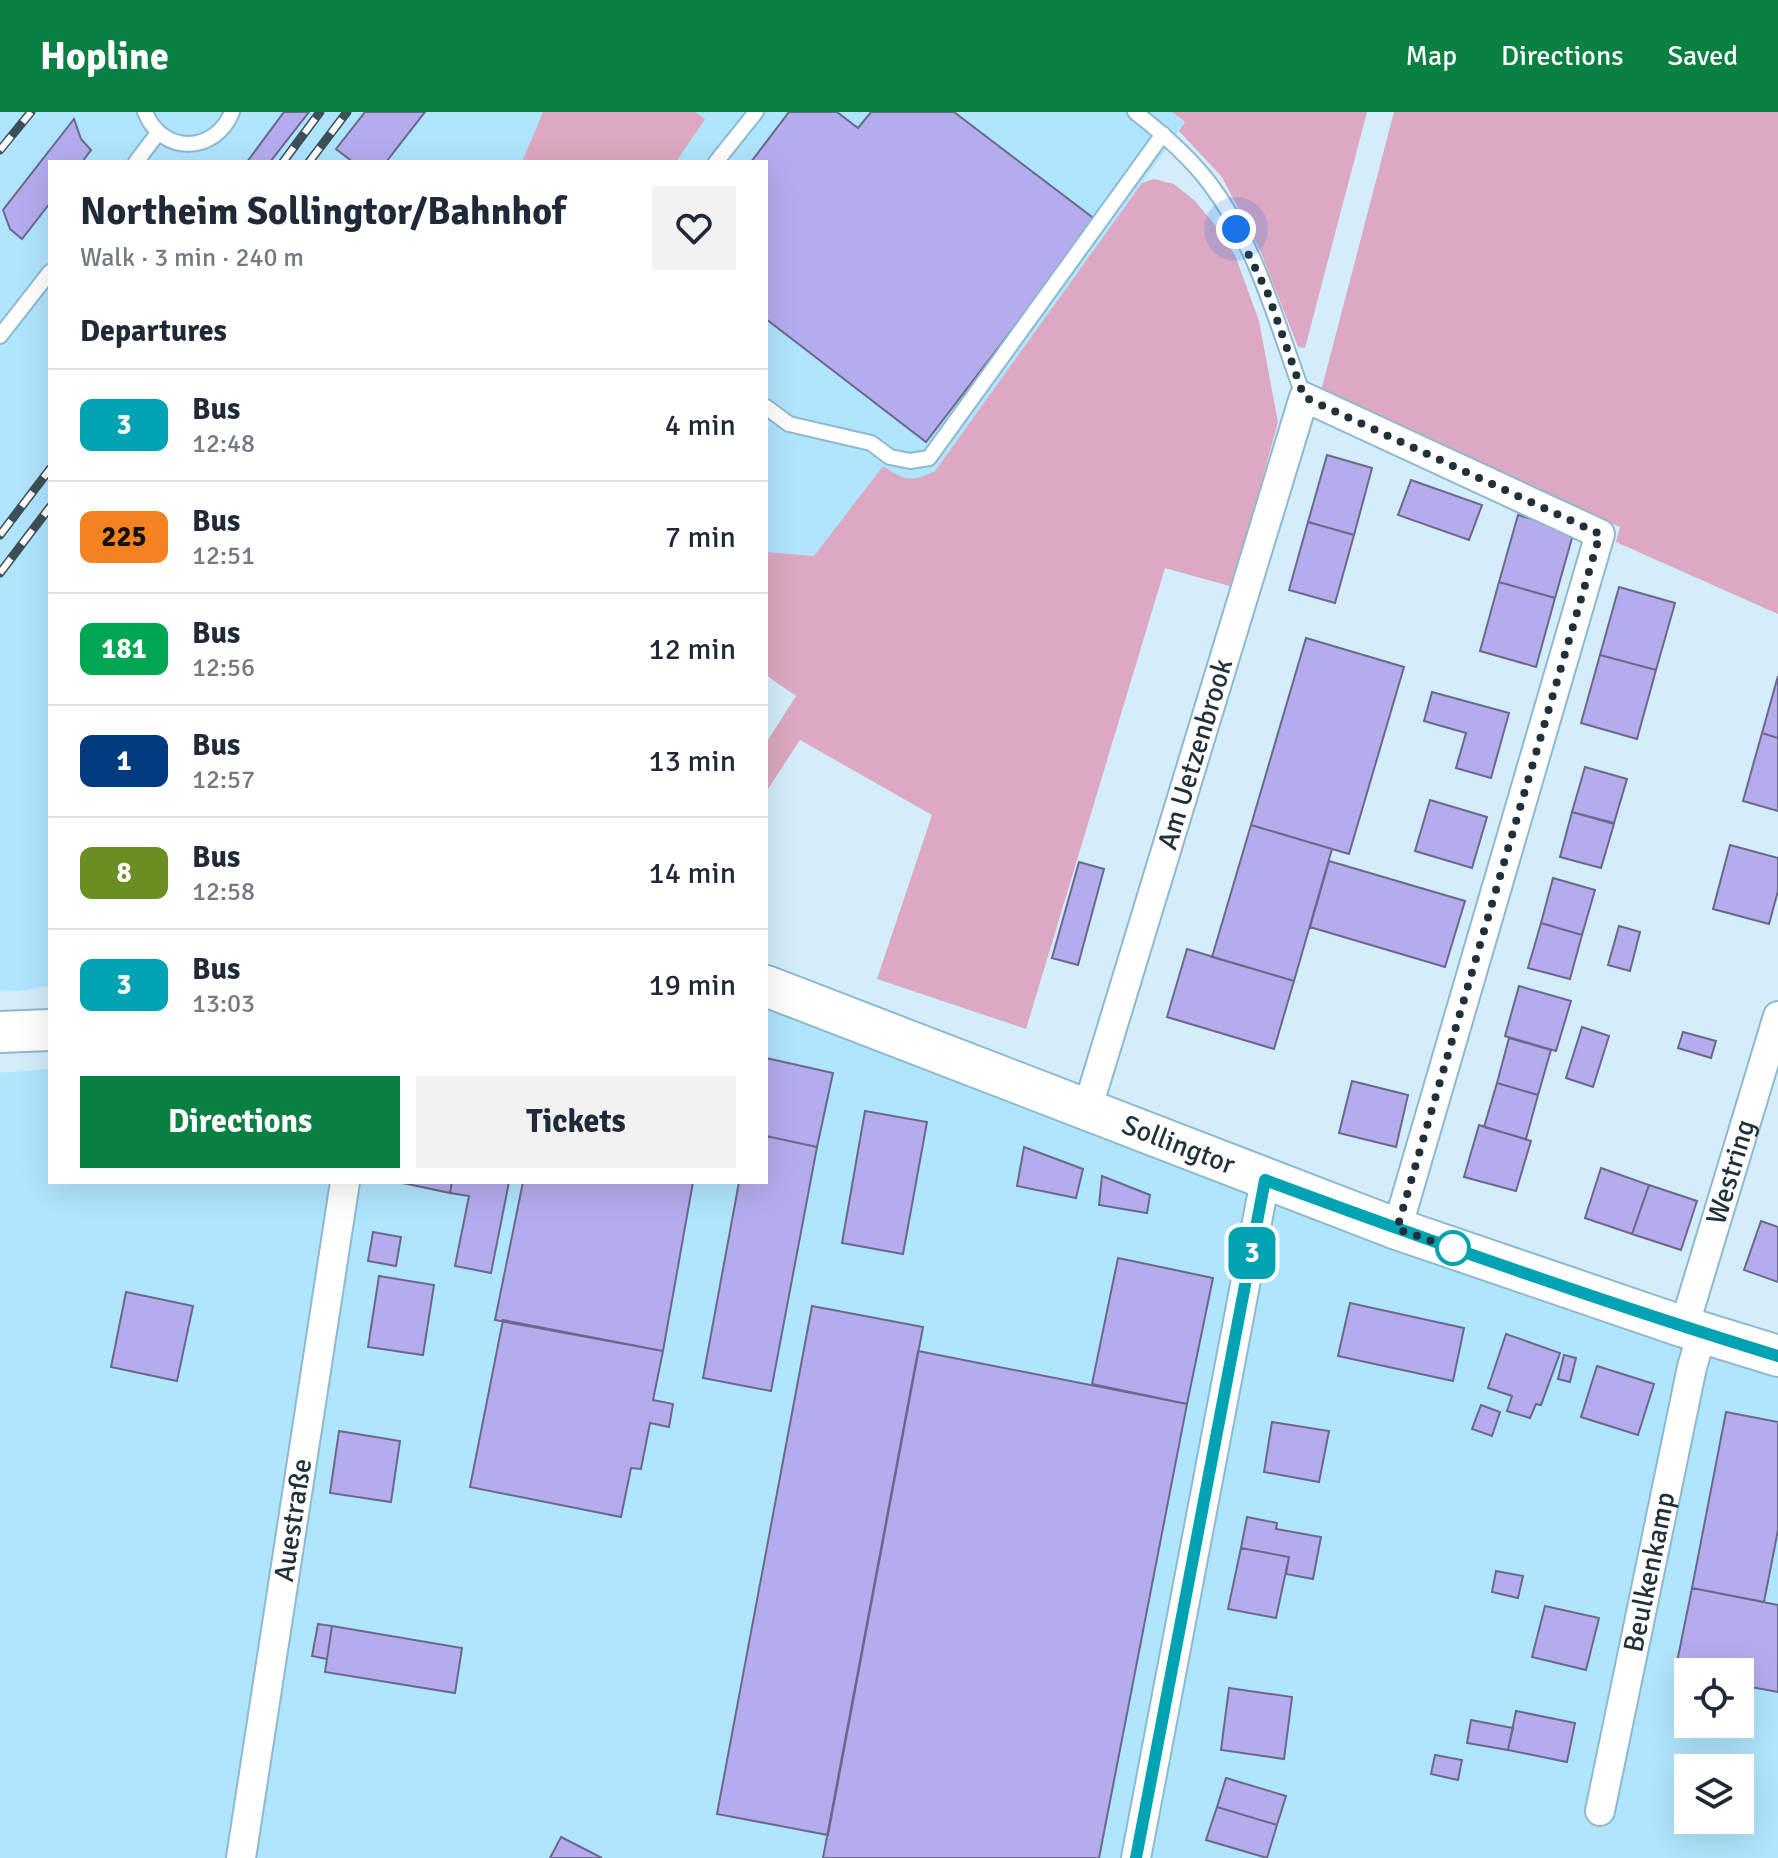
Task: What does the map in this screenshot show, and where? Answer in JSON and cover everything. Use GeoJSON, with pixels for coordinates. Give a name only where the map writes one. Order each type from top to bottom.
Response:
{"type":"FeatureCollection","features":[{"type":"Feature","properties":{"kind":"main road","name":"Sollingtor"},"geometry":{"type":"LineString","coordinates":[[768,987],[1397,1229],[1778,1356]]}},
{"type":"Feature","properties":{"kind":"main road"},"geometry":{"type":"LineString","coordinates":[[0,1032],[48,1030]]}},
{"type":"Feature","properties":{"kind":"street","name":"Am Uetzenbrook"},"geometry":{"type":"LineString","coordinates":[[1087,1110],[1304,397]]}},
{"type":"Feature","properties":{"kind":"street"},"geometry":{"type":"LineString","coordinates":[[1304,397],[1600,534],[1397,1229]]}},
{"type":"Feature","properties":{"kind":"street","name":"Westring"},"geometry":{"type":"LineString","coordinates":[[1693,1330],[1778,1016]]}},
{"type":"Feature","properties":{"kind":"street"},"geometry":{"type":"LineString","coordinates":[[1136,1858],[1265,1180]]}},
{"type":"Feature","properties":{"kind":"street","name":"Auestraße"},"geometry":{"type":"LineString","coordinates":[[241,1858],[345,1184]]}},
{"type":"Feature","properties":{"kind":"street","name":"Beulkenkamp"},"geometry":{"type":"LineString","coordinates":[[1600,1811],[1692,1367],[1693,1330]]}},
{"type":"Feature","properties":{"kind":"lane"},"geometry":{"type":"LineString","coordinates":[[145,112],[158,133],[172,141],[188,144],[204,142],[218,134],[232,112]]}},
{"type":"Feature","properties":{"kind":"lane"},"geometry":{"type":"LineString","coordinates":[[718,160],[756,112]]}},
{"type":"Feature","properties":{"kind":"lane"},"geometry":{"type":"LineString","coordinates":[[1135,112],[1163,134],[1211,185],[1268,294],[1304,397]]}},
{"type":"Feature","properties":{"kind":"lane"},"geometry":{"type":"LineString","coordinates":[[138,160],[158,133]]}},
{"type":"Feature","properties":{"kind":"lane"},"geometry":{"type":"LineString","coordinates":[[768,408],[789,424],[871,443],[890,457],[910,461],[929,458],[1163,134]]}},
{"type":"Feature","properties":{"kind":"lane"},"geometry":{"type":"LineString","coordinates":[[0,336],[48,275]]}},
{"type":"Feature","properties":{"kind":"shaded area"},"geometry":{"type":"Polygon","coordinates":[[[0,112],[1172,112],[1185,123],[935,471],[919,479],[901,478],[883,466],[814,556],[768,552],[768,160],[48,160],[48,986],[19,991],[0,990],[0,112]]]}},
{"type":"Feature","properties":{"kind":"shaded area"},"geometry":{"type":"Polygon","coordinates":[[[543,112],[695,112],[705,119],[677,160],[523,160],[543,112]]]}},
{"type":"Feature","properties":{"kind":"shaded area"},"geometry":{"type":"Polygon","coordinates":[[[1172,112],[1367,112],[1305,348],[1298,347],[1260,250],[1222,177],[1179,131],[1185,122],[1172,112]]]}},
{"type":"Feature","properties":{"kind":"shaded area"},"geometry":{"type":"Polygon","coordinates":[[[1394,112],[1778,112],[1778,614],[1616,542],[1620,527],[1321,391],[1394,112]]]}},
{"type":"Feature","properties":{"kind":"shaded area"},"geometry":{"type":"Polygon","coordinates":[[[1154,179],[1174,184],[1195,201],[1235,255],[1259,321],[1278,422],[1233,587],[1165,568],[1026,1029],[877,979],[932,815],[800,740],[768,789],[768,740],[796,696],[768,676],[768,552],[814,556],[883,466],[908,478],[935,471],[1142,183],[1154,179]]]}},
{"type":"Feature","properties":{"kind":"shaded area"},"geometry":{"type":"Polygon","coordinates":[[[768,998],[1778,1366],[1778,1858],[0,1858],[0,1073],[48,1069],[48,1184],[768,1184],[768,998]]]}},
{"type":"Feature","properties":{"kind":"building"},"geometry":{"type":"Polygon","coordinates":[[[284,112],[309,112],[272,160],[248,160],[284,112]]]}},
{"type":"Feature","properties":{"kind":"building"},"geometry":{"type":"Polygon","coordinates":[[[365,112],[425,112],[388,160],[350,160],[336,149],[365,112]]]}},
{"type":"Feature","properties":{"kind":"building"},"geometry":{"type":"Polygon","coordinates":[[[789,112],[837,112],[858,128],[871,112],[954,112],[1096,220],[926,442],[768,321],[768,160],[753,160],[789,112]]]}},
{"type":"Feature","properties":{"kind":"building"},"geometry":{"type":"Polygon","coordinates":[[[74,119],[81,139],[91,150],[84,160],[48,160],[48,206],[22,239],[10,229],[3,210],[74,119]]]}},
{"type":"Feature","properties":{"kind":"building"},"geometry":{"type":"Polygon","coordinates":[[[1327,455],[1372,468],[1354,535],[1308,522],[1327,455]]]}},
{"type":"Feature","properties":{"kind":"building"},"geometry":{"type":"Polygon","coordinates":[[[1411,480],[1482,505],[1469,540],[1398,515],[1411,480]]]}},
{"type":"Feature","properties":{"kind":"building"},"geometry":{"type":"Polygon","coordinates":[[[1518,515],[1574,531],[1555,598],[1499,582],[1518,515]]]}},
{"type":"Feature","properties":{"kind":"building"},"geometry":{"type":"Polygon","coordinates":[[[1308,522],[1354,535],[1335,603],[1289,590],[1308,522]]]}},
{"type":"Feature","properties":{"kind":"building"},"geometry":{"type":"Polygon","coordinates":[[[1499,582],[1555,598],[1536,667],[1480,651],[1499,582]]]}},
{"type":"Feature","properties":{"kind":"building"},"geometry":{"type":"Polygon","coordinates":[[[1619,587],[1675,603],[1656,670],[1600,655],[1619,587]]]}},
{"type":"Feature","properties":{"kind":"building"},"geometry":{"type":"Polygon","coordinates":[[[1306,638],[1404,667],[1349,854],[1251,825],[1306,638]]]}},
{"type":"Feature","properties":{"kind":"building"},"geometry":{"type":"Polygon","coordinates":[[[1600,655],[1656,670],[1637,739],[1581,723],[1600,655]]]}},
{"type":"Feature","properties":{"kind":"building"},"geometry":{"type":"Polygon","coordinates":[[[1778,676],[1778,738],[1762,733],[1778,676]]]}},
{"type":"Feature","properties":{"kind":"building"},"geometry":{"type":"Polygon","coordinates":[[[1432,692],[1509,713],[1491,778],[1456,768],[1466,733],[1424,721],[1432,692]]]}},
{"type":"Feature","properties":{"kind":"building"},"geometry":{"type":"Polygon","coordinates":[[[1762,733],[1778,738],[1778,811],[1743,801],[1762,733]]]}},
{"type":"Feature","properties":{"kind":"building"},"geometry":{"type":"Polygon","coordinates":[[[1585,767],[1627,779],[1614,823],[1572,812],[1585,767]]]}},
{"type":"Feature","properties":{"kind":"building"},"geometry":{"type":"Polygon","coordinates":[[[1430,800],[1487,817],[1472,868],[1415,851],[1430,800]]]}},
{"type":"Feature","properties":{"kind":"building"},"geometry":{"type":"Polygon","coordinates":[[[1572,812],[1614,824],[1601,868],[1560,857],[1572,812]]]}},
{"type":"Feature","properties":{"kind":"building"},"geometry":{"type":"Polygon","coordinates":[[[1251,825],[1332,849],[1294,981],[1212,957],[1251,825]]]}},
{"type":"Feature","properties":{"kind":"building"},"geometry":{"type":"Polygon","coordinates":[[[1730,845],[1778,858],[1778,891],[1769,924],[1713,909],[1730,845]]]}},
{"type":"Feature","properties":{"kind":"building"},"geometry":{"type":"Polygon","coordinates":[[[1329,861],[1465,901],[1445,967],[1310,927],[1329,861]]]}},
{"type":"Feature","properties":{"kind":"building"},"geometry":{"type":"Polygon","coordinates":[[[1079,862],[1104,869],[1078,965],[1052,958],[1079,862]]]}},
{"type":"Feature","properties":{"kind":"building"},"geometry":{"type":"Polygon","coordinates":[[[1553,878],[1595,890],[1582,935],[1541,923],[1553,878]]]}},
{"type":"Feature","properties":{"kind":"building"},"geometry":{"type":"Polygon","coordinates":[[[1541,923],[1582,935],[1570,979],[1528,968],[1541,923]]]}},
{"type":"Feature","properties":{"kind":"building"},"geometry":{"type":"Polygon","coordinates":[[[1619,926],[1640,932],[1630,971],[1608,965],[1619,926]]]}},
{"type":"Feature","properties":{"kind":"building"},"geometry":{"type":"Polygon","coordinates":[[[1187,949],[1294,981],[1274,1049],[1167,1017],[1187,949]]]}},
{"type":"Feature","properties":{"kind":"building"},"geometry":{"type":"Polygon","coordinates":[[[1519,986],[1571,1001],[1556,1051],[1505,1036],[1519,986]]]}},
{"type":"Feature","properties":{"kind":"building"},"geometry":{"type":"Polygon","coordinates":[[[1582,1027],[1609,1036],[1593,1087],[1566,1078],[1582,1027]]]}},
{"type":"Feature","properties":{"kind":"building"},"geometry":{"type":"Polygon","coordinates":[[[1683,1032],[1716,1041],[1711,1058],[1678,1048],[1683,1032]]]}},
{"type":"Feature","properties":{"kind":"building"},"geometry":{"type":"Polygon","coordinates":[[[1509,1038],[1551,1050],[1538,1095],[1497,1083],[1509,1038]]]}},
{"type":"Feature","properties":{"kind":"building"},"geometry":{"type":"Polygon","coordinates":[[[768,1058],[833,1073],[817,1147],[768,1136],[768,1058]]]}},
{"type":"Feature","properties":{"kind":"building"},"geometry":{"type":"Polygon","coordinates":[[[1352,1081],[1408,1095],[1396,1147],[1339,1133],[1352,1081]]]}},
{"type":"Feature","properties":{"kind":"building"},"geometry":{"type":"Polygon","coordinates":[[[1497,1083],[1538,1095],[1526,1139],[1484,1127],[1497,1083]]]}},
{"type":"Feature","properties":{"kind":"building"},"geometry":{"type":"Polygon","coordinates":[[[865,1111],[927,1122],[903,1254],[842,1243],[865,1111]]]}},
{"type":"Feature","properties":{"kind":"building"},"geometry":{"type":"Polygon","coordinates":[[[1479,1125],[1531,1141],[1516,1191],[1464,1177],[1479,1125]]]}},
{"type":"Feature","properties":{"kind":"building"},"geometry":{"type":"Polygon","coordinates":[[[768,1136],[817,1147],[771,1391],[703,1378],[739,1184],[768,1184],[768,1136]]]}},
{"type":"Feature","properties":{"kind":"building"},"geometry":{"type":"Polygon","coordinates":[[[1024,1147],[1083,1169],[1076,1198],[1017,1186],[1024,1147]]]}},
{"type":"Feature","properties":{"kind":"building"},"geometry":{"type":"Polygon","coordinates":[[[1601,1168],[1649,1185],[1632,1234],[1585,1218],[1601,1168]]]}},
{"type":"Feature","properties":{"kind":"building"},"geometry":{"type":"Polygon","coordinates":[[[1102,1176],[1150,1195],[1147,1213],[1099,1205],[1102,1176]]]}},
{"type":"Feature","properties":{"kind":"building"},"geometry":{"type":"Polygon","coordinates":[[[407,1184],[452,1184],[450,1193],[407,1184]]]}},
{"type":"Feature","properties":{"kind":"building"},"geometry":{"type":"Polygon","coordinates":[[[452,1184],[509,1184],[491,1273],[455,1266],[469,1196],[450,1193],[452,1184]]]}},
{"type":"Feature","properties":{"kind":"building"},"geometry":{"type":"Polygon","coordinates":[[[523,1184],[693,1184],[663,1351],[495,1320],[523,1184]]]}},
{"type":"Feature","properties":{"kind":"building"},"geometry":{"type":"Polygon","coordinates":[[[1649,1185],[1697,1201],[1681,1250],[1632,1234],[1649,1185]]]}},
{"type":"Feature","properties":{"kind":"building"},"geometry":{"type":"Polygon","coordinates":[[[1761,1221],[1778,1227],[1778,1282],[1744,1270],[1761,1221]]]}},
{"type":"Feature","properties":{"kind":"building"},"geometry":{"type":"Polygon","coordinates":[[[373,1232],[401,1237],[396,1266],[368,1261],[373,1232]]]}},
{"type":"Feature","properties":{"kind":"building"},"geometry":{"type":"Polygon","coordinates":[[[1118,1258],[1213,1278],[1187,1404],[1092,1384],[1118,1258]]]}},
{"type":"Feature","properties":{"kind":"building"},"geometry":{"type":"Polygon","coordinates":[[[379,1276],[434,1285],[423,1355],[368,1347],[379,1276]]]}},
{"type":"Feature","properties":{"kind":"building"},"geometry":{"type":"Polygon","coordinates":[[[126,1292],[193,1306],[177,1381],[111,1367],[126,1292]]]}},
{"type":"Feature","properties":{"kind":"building"},"geometry":{"type":"Polygon","coordinates":[[[1350,1303],[1464,1328],[1453,1381],[1338,1356],[1350,1303]]]}},
{"type":"Feature","properties":{"kind":"building"},"geometry":{"type":"Polygon","coordinates":[[[812,1306],[923,1327],[828,1835],[717,1814],[812,1306]]]}},
{"type":"Feature","properties":{"kind":"building"},"geometry":{"type":"Polygon","coordinates":[[[503,1320],[663,1351],[653,1400],[673,1404],[669,1427],[650,1423],[641,1469],[631,1468],[621,1517],[470,1487],[503,1320]]]}},
{"type":"Feature","properties":{"kind":"building"},"geometry":{"type":"Polygon","coordinates":[[[1506,1334],[1560,1353],[1541,1405],[1536,1404],[1530,1418],[1507,1411],[1512,1396],[1488,1388],[1506,1334]]]}},
{"type":"Feature","properties":{"kind":"building"},"geometry":{"type":"Polygon","coordinates":[[[918,1351],[1187,1404],[1099,1858],[823,1858],[918,1351]]]}},
{"type":"Feature","properties":{"kind":"building"},"geometry":{"type":"Polygon","coordinates":[[[1564,1355],[1576,1358],[1570,1382],[1558,1379],[1564,1355]]]}},
{"type":"Feature","properties":{"kind":"building"},"geometry":{"type":"Polygon","coordinates":[[[1597,1366],[1654,1384],[1638,1435],[1581,1417],[1597,1366]]]}},
{"type":"Feature","properties":{"kind":"building"},"geometry":{"type":"Polygon","coordinates":[[[1481,1405],[1500,1412],[1492,1436],[1472,1429],[1481,1405]]]}},
{"type":"Feature","properties":{"kind":"building"},"geometry":{"type":"Polygon","coordinates":[[[1726,1412],[1778,1422],[1778,1530],[1764,1602],[1692,1588],[1726,1412]]]}},
{"type":"Feature","properties":{"kind":"building"},"geometry":{"type":"Polygon","coordinates":[[[1272,1422],[1329,1431],[1319,1482],[1264,1472],[1272,1422]]]}},
{"type":"Feature","properties":{"kind":"building"},"geometry":{"type":"Polygon","coordinates":[[[339,1431],[400,1441],[391,1502],[330,1493],[339,1431]]]}},
{"type":"Feature","properties":{"kind":"building"},"geometry":{"type":"Polygon","coordinates":[[[1247,1517],[1277,1523],[1276,1529],[1321,1537],[1313,1579],[1286,1574],[1289,1557],[1241,1548],[1247,1517]]]}},
{"type":"Feature","properties":{"kind":"building"},"geometry":{"type":"Polygon","coordinates":[[[1241,1548],[1289,1557],[1276,1618],[1228,1609],[1241,1548]]]}},
{"type":"Feature","properties":{"kind":"building"},"geometry":{"type":"Polygon","coordinates":[[[1496,1571],[1523,1576],[1518,1598],[1492,1592],[1496,1571]]]}},
{"type":"Feature","properties":{"kind":"building"},"geometry":{"type":"Polygon","coordinates":[[[1692,1588],[1778,1605],[1778,1692],[1754,1688],[1754,1658],[1678,1658],[1692,1588]]]}},
{"type":"Feature","properties":{"kind":"building"},"geometry":{"type":"Polygon","coordinates":[[[1545,1606],[1599,1618],[1586,1670],[1532,1657],[1545,1606]]]}},
{"type":"Feature","properties":{"kind":"building"},"geometry":{"type":"Polygon","coordinates":[[[318,1624],[332,1626],[327,1659],[312,1656],[318,1624]]]}},
{"type":"Feature","properties":{"kind":"building"},"geometry":{"type":"Polygon","coordinates":[[[332,1626],[462,1648],[455,1693],[325,1672],[332,1626]]]}},
{"type":"Feature","properties":{"kind":"building"},"geometry":{"type":"Polygon","coordinates":[[[1229,1688],[1292,1697],[1284,1759],[1221,1750],[1229,1688]]]}},
{"type":"Feature","properties":{"kind":"building"},"geometry":{"type":"Polygon","coordinates":[[[1516,1711],[1575,1723],[1567,1762],[1508,1750],[1516,1711]]]}},
{"type":"Feature","properties":{"kind":"building"},"geometry":{"type":"Polygon","coordinates":[[[1471,1720],[1513,1728],[1508,1750],[1467,1743],[1471,1720]]]}},
{"type":"Feature","properties":{"kind":"building"},"geometry":{"type":"Polygon","coordinates":[[[1435,1755],[1462,1760],[1458,1780],[1431,1774],[1435,1755]]]}},
{"type":"Feature","properties":{"kind":"building"},"geometry":{"type":"Polygon","coordinates":[[[1226,1778],[1286,1796],[1277,1825],[1217,1807],[1226,1778]]]}},
{"type":"Feature","properties":{"kind":"building"},"geometry":{"type":"Polygon","coordinates":[[[1217,1807],[1277,1825],[1267,1858],[1206,1840],[1217,1807]]]}},
{"type":"Feature","properties":{"kind":"building"},"geometry":{"type":"Polygon","coordinates":[[[561,1837],[602,1858],[550,1858],[561,1837]]]}},
{"type":"Feature","properties":{"kind":"railway"},"geometry":{"type":"LineString","coordinates":[[0,150],[31,112]]}},
{"type":"Feature","properties":{"kind":"railway"},"geometry":{"type":"LineString","coordinates":[[284,160],[320,112]]}},
{"type":"Feature","properties":{"kind":"railway"},"geometry":{"type":"LineString","coordinates":[[311,160],[347,112]]}},
{"type":"Feature","properties":{"kind":"railway"},"geometry":{"type":"LineString","coordinates":[[0,535],[48,472]]}},
{"type":"Feature","properties":{"kind":"railway"},"geometry":{"type":"LineString","coordinates":[[0,573],[48,510]]}},
{"type":"Feature","properties":{"kind":"bus line","name":"3"},"geometry":{"type":"LineString","coordinates":[[1136,1858],[1265,1180],[1454,1249],[1778,1356]]}},
{"type":"Feature","properties":{"kind":"route"},"geometry":{"type":"LineString","coordinates":[[1236,229],[1268,294],[1304,397],[1600,534],[1397,1229],[1453,1248]]}}]}
